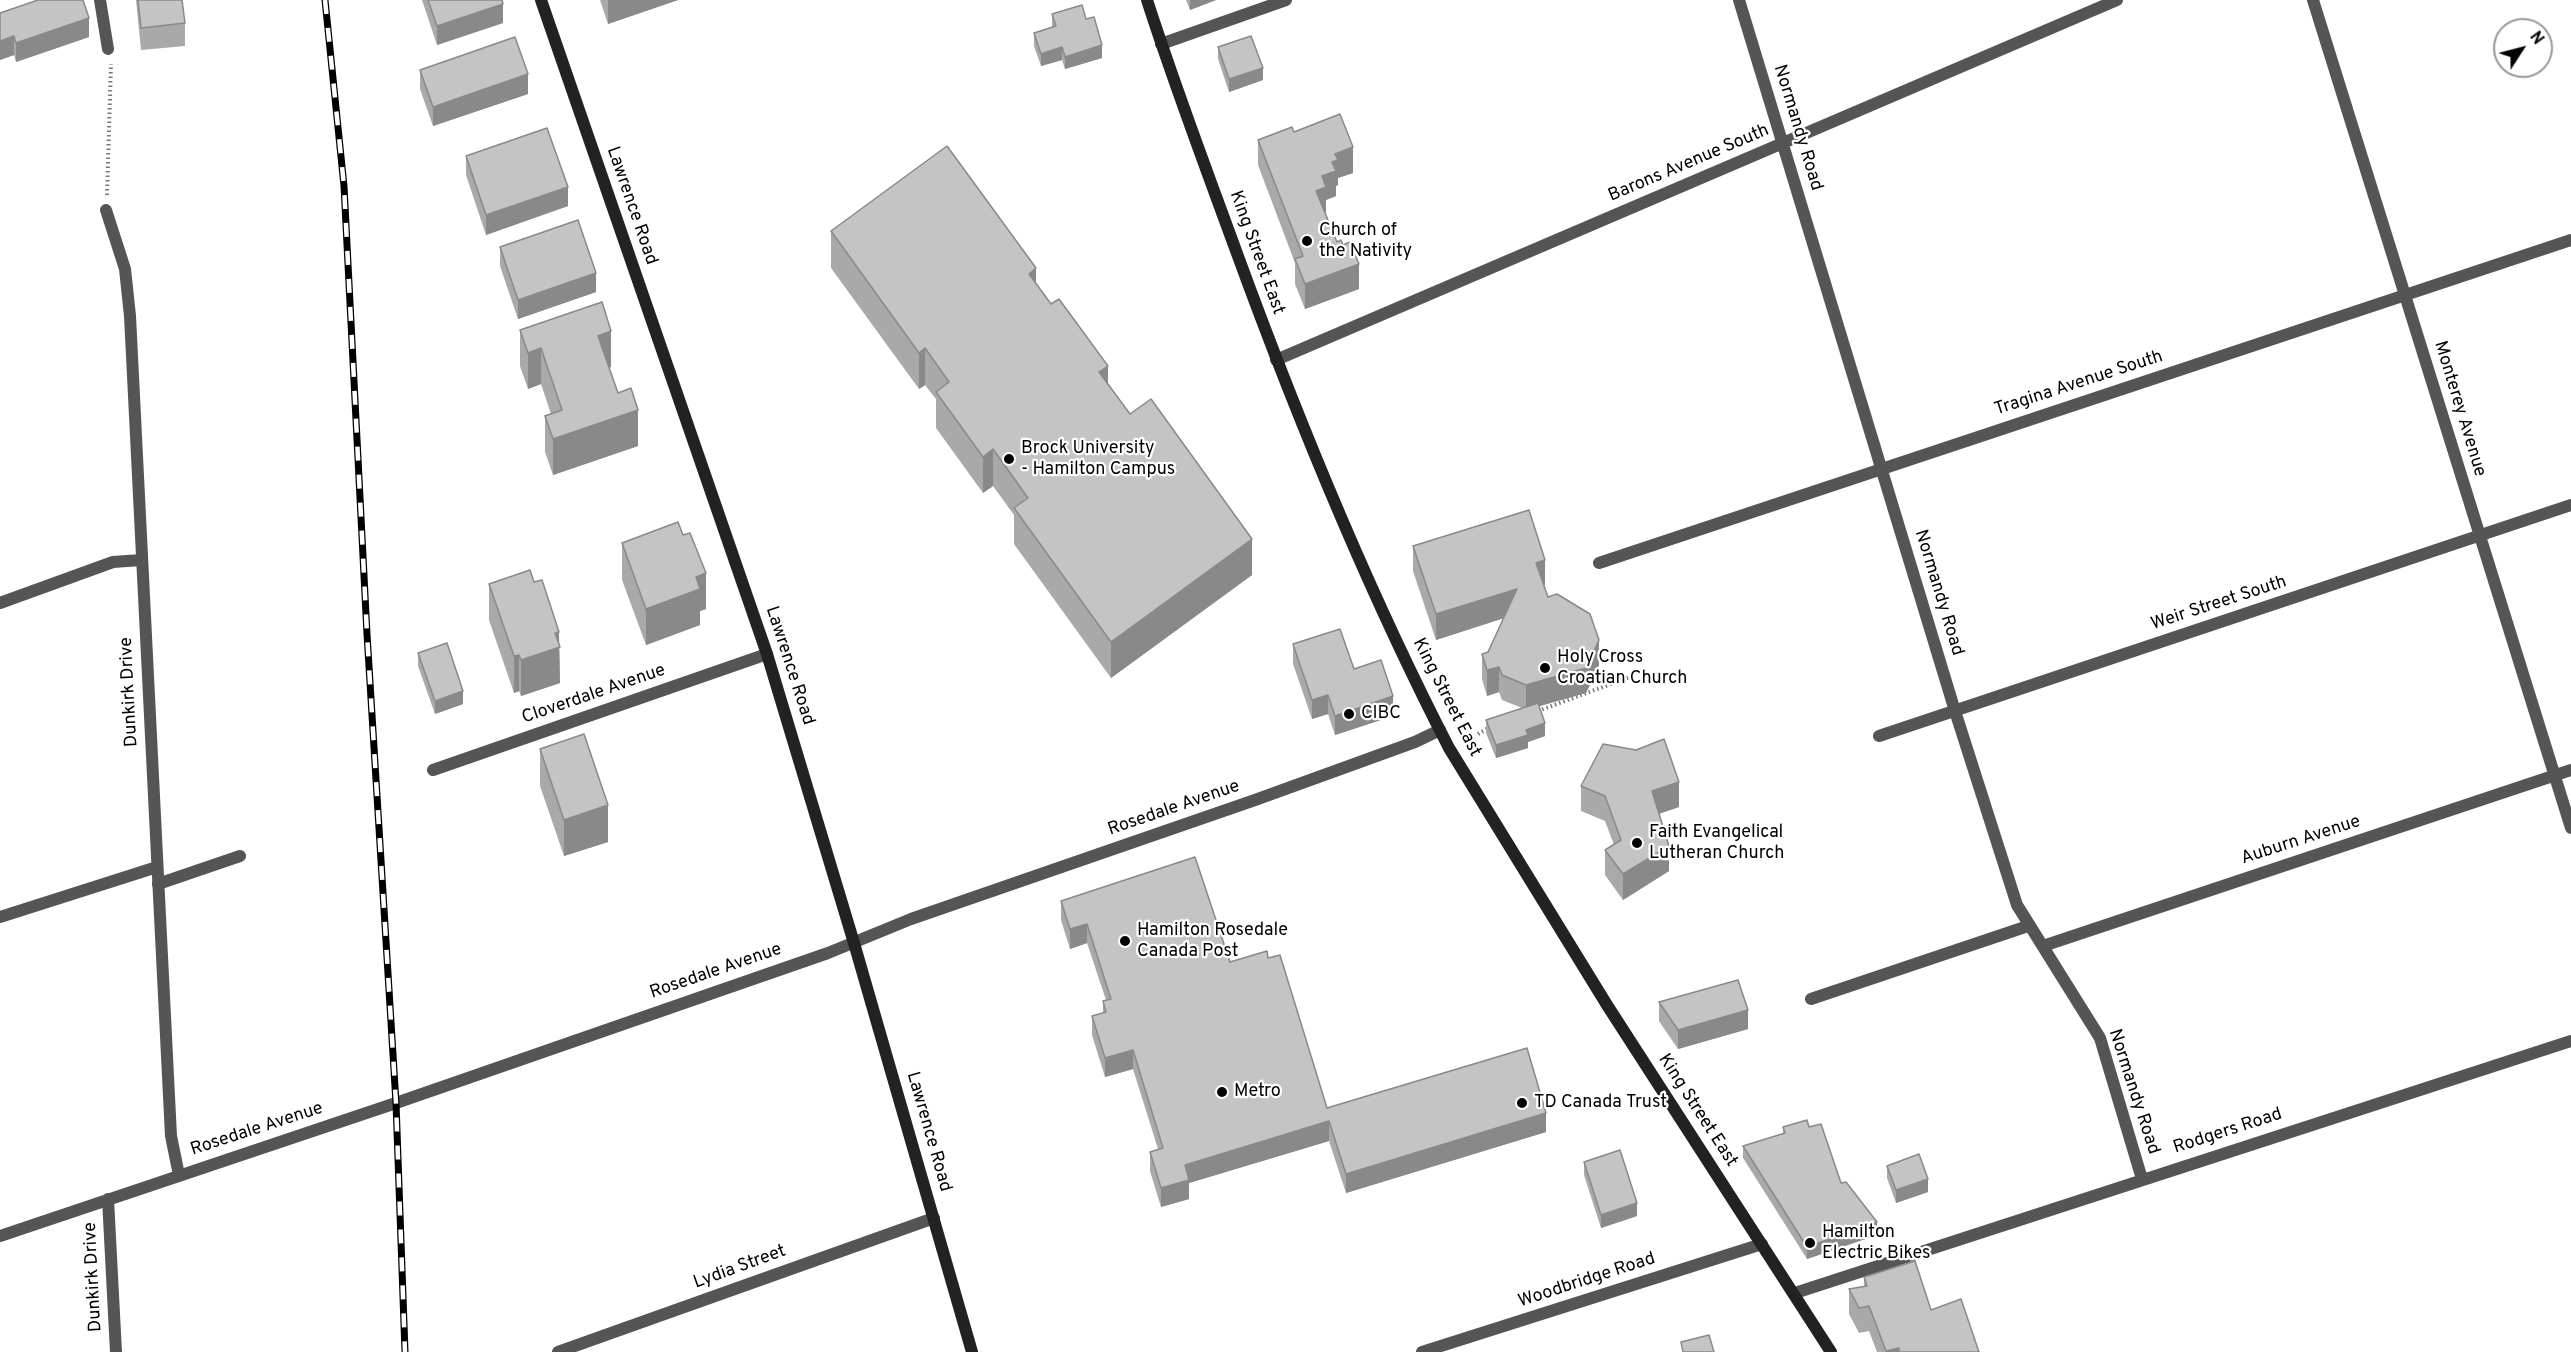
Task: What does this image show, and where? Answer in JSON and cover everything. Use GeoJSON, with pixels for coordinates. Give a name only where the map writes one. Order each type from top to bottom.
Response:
{"type":"FeatureCollection","features":[{"type":"Feature","properties":{"kind":"main road","name":"Lawrence Road"},"geometry":{"type":"LineString","coordinates":[[541,0],[767,654],[854,943],[972,1352]]}},
{"type":"Feature","properties":{"kind":"main road","name":"King Street East"},"geometry":{"type":"LineString","coordinates":[[1147,0],[1276,360],[1356,551],[1440,730],[1607,1005],[1831,1352]]}},
{"type":"Feature","properties":{"kind":"street"},"geometry":{"type":"LineString","coordinates":[[100,0],[108,49]]}},
{"type":"Feature","properties":{"kind":"street"},"geometry":{"type":"LineString","coordinates":[[1161,44],[1286,0]]}},
{"type":"Feature","properties":{"kind":"street","name":"Normandy Road"},"geometry":{"type":"LineString","coordinates":[[1739,0],[1955,711],[2017,905],[2100,1038],[2142,1179]]}},
{"type":"Feature","properties":{"kind":"street","name":"Barons Avenue South"},"geometry":{"type":"LineString","coordinates":[[1276,360],[2117,0]]}},
{"type":"Feature","properties":{"kind":"street","name":"Monterey Avenue"},"geometry":{"type":"LineString","coordinates":[[2313,0],[2478,536],[2571,828]]}},
{"type":"Feature","properties":{"kind":"street","name":"Dunkirk Drive"},"geometry":{"type":"LineString","coordinates":[[106,210],[125,269],[130,316],[171,1136],[179,1175]]}},
{"type":"Feature","properties":{"kind":"street","name":"Tragina Avenue South"},"geometry":{"type":"LineString","coordinates":[[1599,562],[2571,240]]}},
{"type":"Feature","properties":{"kind":"street","name":"Weir Street South"},"geometry":{"type":"LineString","coordinates":[[1879,736],[2571,506]]}},
{"type":"Feature","properties":{"kind":"street"},"geometry":{"type":"LineString","coordinates":[[0,603],[113,562],[141,560]]}},
{"type":"Feature","properties":{"kind":"street","name":"Cloverdale Avenue"},"geometry":{"type":"LineString","coordinates":[[433,770],[767,654]]}},
{"type":"Feature","properties":{"kind":"street","name":"Rosedale Avenue"},"geometry":{"type":"LineString","coordinates":[[0,1236],[407,1100],[854,943],[911,919],[1255,800],[1415,742],[1440,730]]}},
{"type":"Feature","properties":{"kind":"street","name":"Auburn Avenue"},"geometry":{"type":"LineString","coordinates":[[2043,946],[2571,771]]}},
{"type":"Feature","properties":{"kind":"street"},"geometry":{"type":"LineString","coordinates":[[158,884],[240,856]]}},
{"type":"Feature","properties":{"kind":"street"},"geometry":{"type":"LineString","coordinates":[[0,917],[157,867]]}},
{"type":"Feature","properties":{"kind":"street"},"geometry":{"type":"LineString","coordinates":[[1811,999],[2028,926]]}},
{"type":"Feature","properties":{"kind":"street","name":"Rodgers Road"},"geometry":{"type":"LineString","coordinates":[[1795,1293],[2571,1041]]}},
{"type":"Feature","properties":{"kind":"street","name":"Dunkirk Drive"},"geometry":{"type":"LineString","coordinates":[[108,1199],[116,1352]]}},
{"type":"Feature","properties":{"kind":"street","name":"Lydia Street"},"geometry":{"type":"LineString","coordinates":[[558,1352],[934,1218]]}},
{"type":"Feature","properties":{"kind":"street","name":"Woodbridge Road"},"geometry":{"type":"LineString","coordinates":[[1422,1352],[1762,1244]]}},
{"type":"Feature","properties":{"kind":"path"},"geometry":{"type":"LineString","coordinates":[[106,210],[111,90],[111,54],[108,49]]}},
{"type":"Feature","properties":{"kind":"path"},"geometry":{"type":"LineString","coordinates":[[1531,713],[1630,677]]}},
{"type":"Feature","properties":{"kind":"path"},"geometry":{"type":"LineString","coordinates":[[1478,734],[1494,726]]}},
{"type":"Feature","properties":{"kind":"building"},"geometry":{"type":"Polygon","coordinates":[[[38,0],[83,0],[89,18],[16,43],[14,36],[0,41],[0,13],[38,0]]]}},
{"type":"Feature","properties":{"kind":"building"},"geometry":{"type":"Polygon","coordinates":[[[138,0],[182,0],[185,23],[141,28],[138,0]]]}},
{"type":"Feature","properties":{"kind":"building"},"geometry":{"type":"Polygon","coordinates":[[[428,0],[502,0],[503,4],[437,26],[428,0]]]}},
{"type":"Feature","properties":{"kind":"building"},"geometry":{"type":"Polygon","coordinates":[[[1082,5],[1086,19],[1094,17],[1102,45],[1065,57],[1062,47],[1041,54],[1034,33],[1056,26],[1052,14],[1082,5]]]}},
{"type":"Feature","properties":{"kind":"building"},"geometry":{"type":"Polygon","coordinates":[[[1251,36],[1263,68],[1229,79],[1218,47],[1251,36]]]}},
{"type":"Feature","properties":{"kind":"building"},"geometry":{"type":"Polygon","coordinates":[[[515,37],[528,74],[433,107],[420,70],[515,37]]]}},
{"type":"Feature","properties":{"kind":"building","name":"Church of the Nativity"},"geometry":{"type":"Polygon","coordinates":[[[1340,114],[1353,147],[1335,154],[1338,160],[1332,162],[1336,171],[1322,176],[1326,187],[1316,191],[1337,242],[1341,240],[1343,245],[1350,242],[1359,264],[1305,284],[1295,259],[1303,256],[1258,140],[1292,127],[1294,132],[1340,114]]]}},
{"type":"Feature","properties":{"kind":"building"},"geometry":{"type":"Polygon","coordinates":[[[547,128],[568,187],[486,215],[466,156],[547,128]]]}},
{"type":"Feature","properties":{"kind":"building"},"geometry":{"type":"Polygon","coordinates":[[[947,146],[1036,268],[1029,274],[1051,304],[1059,299],[1108,366],[1099,372],[1130,414],[1151,399],[1252,539],[1111,642],[1014,508],[1028,498],[993,449],[983,457],[936,392],[949,382],[925,348],[919,353],[831,231],[947,146]]]}},
{"type":"Feature","properties":{"kind":"building"},"geometry":{"type":"Polygon","coordinates":[[[578,220],[596,273],[518,300],[500,247],[578,220]]]}},
{"type":"Feature","properties":{"kind":"building"},"geometry":{"type":"Polygon","coordinates":[[[602,302],[611,331],[598,336],[618,393],[631,388],[638,410],[553,439],[545,416],[562,410],[541,348],[528,353],[520,330],[602,302]]]}},
{"type":"Feature","properties":{"kind":"building"},"geometry":{"type":"Polygon","coordinates":[[[1529,510],[1545,560],[1536,563],[1548,597],[1557,594],[1590,614],[1599,640],[1586,668],[1526,685],[1502,675],[1499,667],[1487,670],[1482,654],[1488,652],[1517,589],[1436,614],[1413,546],[1529,510]]]}},
{"type":"Feature","properties":{"kind":"building"},"geometry":{"type":"Polygon","coordinates":[[[678,522],[683,535],[690,533],[706,573],[696,577],[700,589],[646,609],[622,543],[678,522]]]}},
{"type":"Feature","properties":{"kind":"building"},"geometry":{"type":"Polygon","coordinates":[[[530,570],[534,582],[542,580],[559,632],[555,633],[560,647],[521,660],[519,655],[514,656],[489,584],[530,570]]]}},
{"type":"Feature","properties":{"kind":"building"},"geometry":{"type":"Polygon","coordinates":[[[1340,629],[1354,669],[1381,660],[1393,696],[1335,716],[1328,695],[1312,700],[1293,644],[1340,629]]]}},
{"type":"Feature","properties":{"kind":"building"},"geometry":{"type":"Polygon","coordinates":[[[447,643],[463,691],[435,701],[418,653],[447,643]]]}},
{"type":"Feature","properties":{"kind":"building"},"geometry":{"type":"Polygon","coordinates":[[[1538,703],[1545,723],[1526,730],[1528,735],[1496,745],[1486,720],[1538,703]]]}},
{"type":"Feature","properties":{"kind":"building"},"geometry":{"type":"Polygon","coordinates":[[[584,734],[608,805],[564,820],[540,749],[584,734]]]}},
{"type":"Feature","properties":{"kind":"building","name":"Faith Evangelical Lutheran Church"},"geometry":{"type":"Polygon","coordinates":[[[1664,739],[1679,782],[1652,791],[1669,846],[1623,874],[1605,850],[1621,840],[1605,796],[1581,786],[1603,744],[1636,750],[1664,739]]]}},
{"type":"Feature","properties":{"kind":"building"},"geometry":{"type":"Polygon","coordinates":[[[1195,857],[1230,962],[1267,951],[1268,958],[1280,955],[1327,1108],[1527,1048],[1546,1113],[1346,1174],[1329,1121],[1185,1165],[1189,1180],[1161,1188],[1150,1152],[1163,1148],[1133,1050],[1105,1058],[1092,1016],[1106,1012],[1103,1001],[1111,999],[1087,924],[1070,929],[1061,901],[1195,857]]]}},
{"type":"Feature","properties":{"kind":"building"},"geometry":{"type":"Polygon","coordinates":[[[1738,980],[1748,1010],[1678,1030],[1659,1002],[1738,980]]]}},
{"type":"Feature","properties":{"kind":"building"},"geometry":{"type":"Polygon","coordinates":[[[1807,1120],[1809,1127],[1821,1124],[1841,1183],[1846,1182],[1877,1222],[1807,1247],[1743,1146],[1785,1133],[1783,1127],[1807,1120]]]}},
{"type":"Feature","properties":{"kind":"building"},"geometry":{"type":"Polygon","coordinates":[[[1620,1150],[1637,1203],[1601,1215],[1584,1162],[1620,1150]]]}},
{"type":"Feature","properties":{"kind":"building"},"geometry":{"type":"Polygon","coordinates":[[[1919,1154],[1928,1179],[1896,1190],[1887,1166],[1919,1154]]]}},
{"type":"Feature","properties":{"kind":"building"},"geometry":{"type":"Polygon","coordinates":[[[1915,1261],[1931,1310],[1961,1299],[1979,1352],[1899,1352],[1899,1348],[1886,1351],[1869,1306],[1859,1308],[1849,1289],[1867,1286],[1864,1277],[1915,1261]]]}},
{"type":"Feature","properties":{"kind":"building"},"geometry":{"type":"Polygon","coordinates":[[[1709,1335],[1714,1352],[1683,1352],[1681,1342],[1709,1335]]]}},
{"type":"Feature","properties":{"kind":"railway"},"geometry":{"type":"LineString","coordinates":[[325,0],[344,186],[367,634],[396,1103],[405,1352]]}},
{"type":"Feature","properties":{"kind":"place","name":"Church of the Nativity"},"geometry":{"type":"Point","coordinates":[1307,241]}},
{"type":"Feature","properties":{"kind":"place","name":"Brock University - Hamilton Campus"},"geometry":{"type":"Point","coordinates":[1009,459]}},
{"type":"Feature","properties":{"kind":"place","name":"Holy Cross Croatian Church"},"geometry":{"type":"Point","coordinates":[1545,668]}},
{"type":"Feature","properties":{"kind":"place","name":"CIBC"},"geometry":{"type":"Point","coordinates":[1349,714]}},
{"type":"Feature","properties":{"kind":"place","name":"Faith Evangelical Lutheran Church"},"geometry":{"type":"Point","coordinates":[1637,843]}},
{"type":"Feature","properties":{"kind":"place","name":"Hamilton Rosedale Canada Post"},"geometry":{"type":"Point","coordinates":[1125,941]}},
{"type":"Feature","properties":{"kind":"place","name":"Metro"},"geometry":{"type":"Point","coordinates":[1222,1092]}},
{"type":"Feature","properties":{"kind":"place","name":"TD Canada Trust"},"geometry":{"type":"Point","coordinates":[1522,1103]}},
{"type":"Feature","properties":{"kind":"place","name":"Hamilton Electric Bikes"},"geometry":{"type":"Point","coordinates":[1810,1243]}}]}
